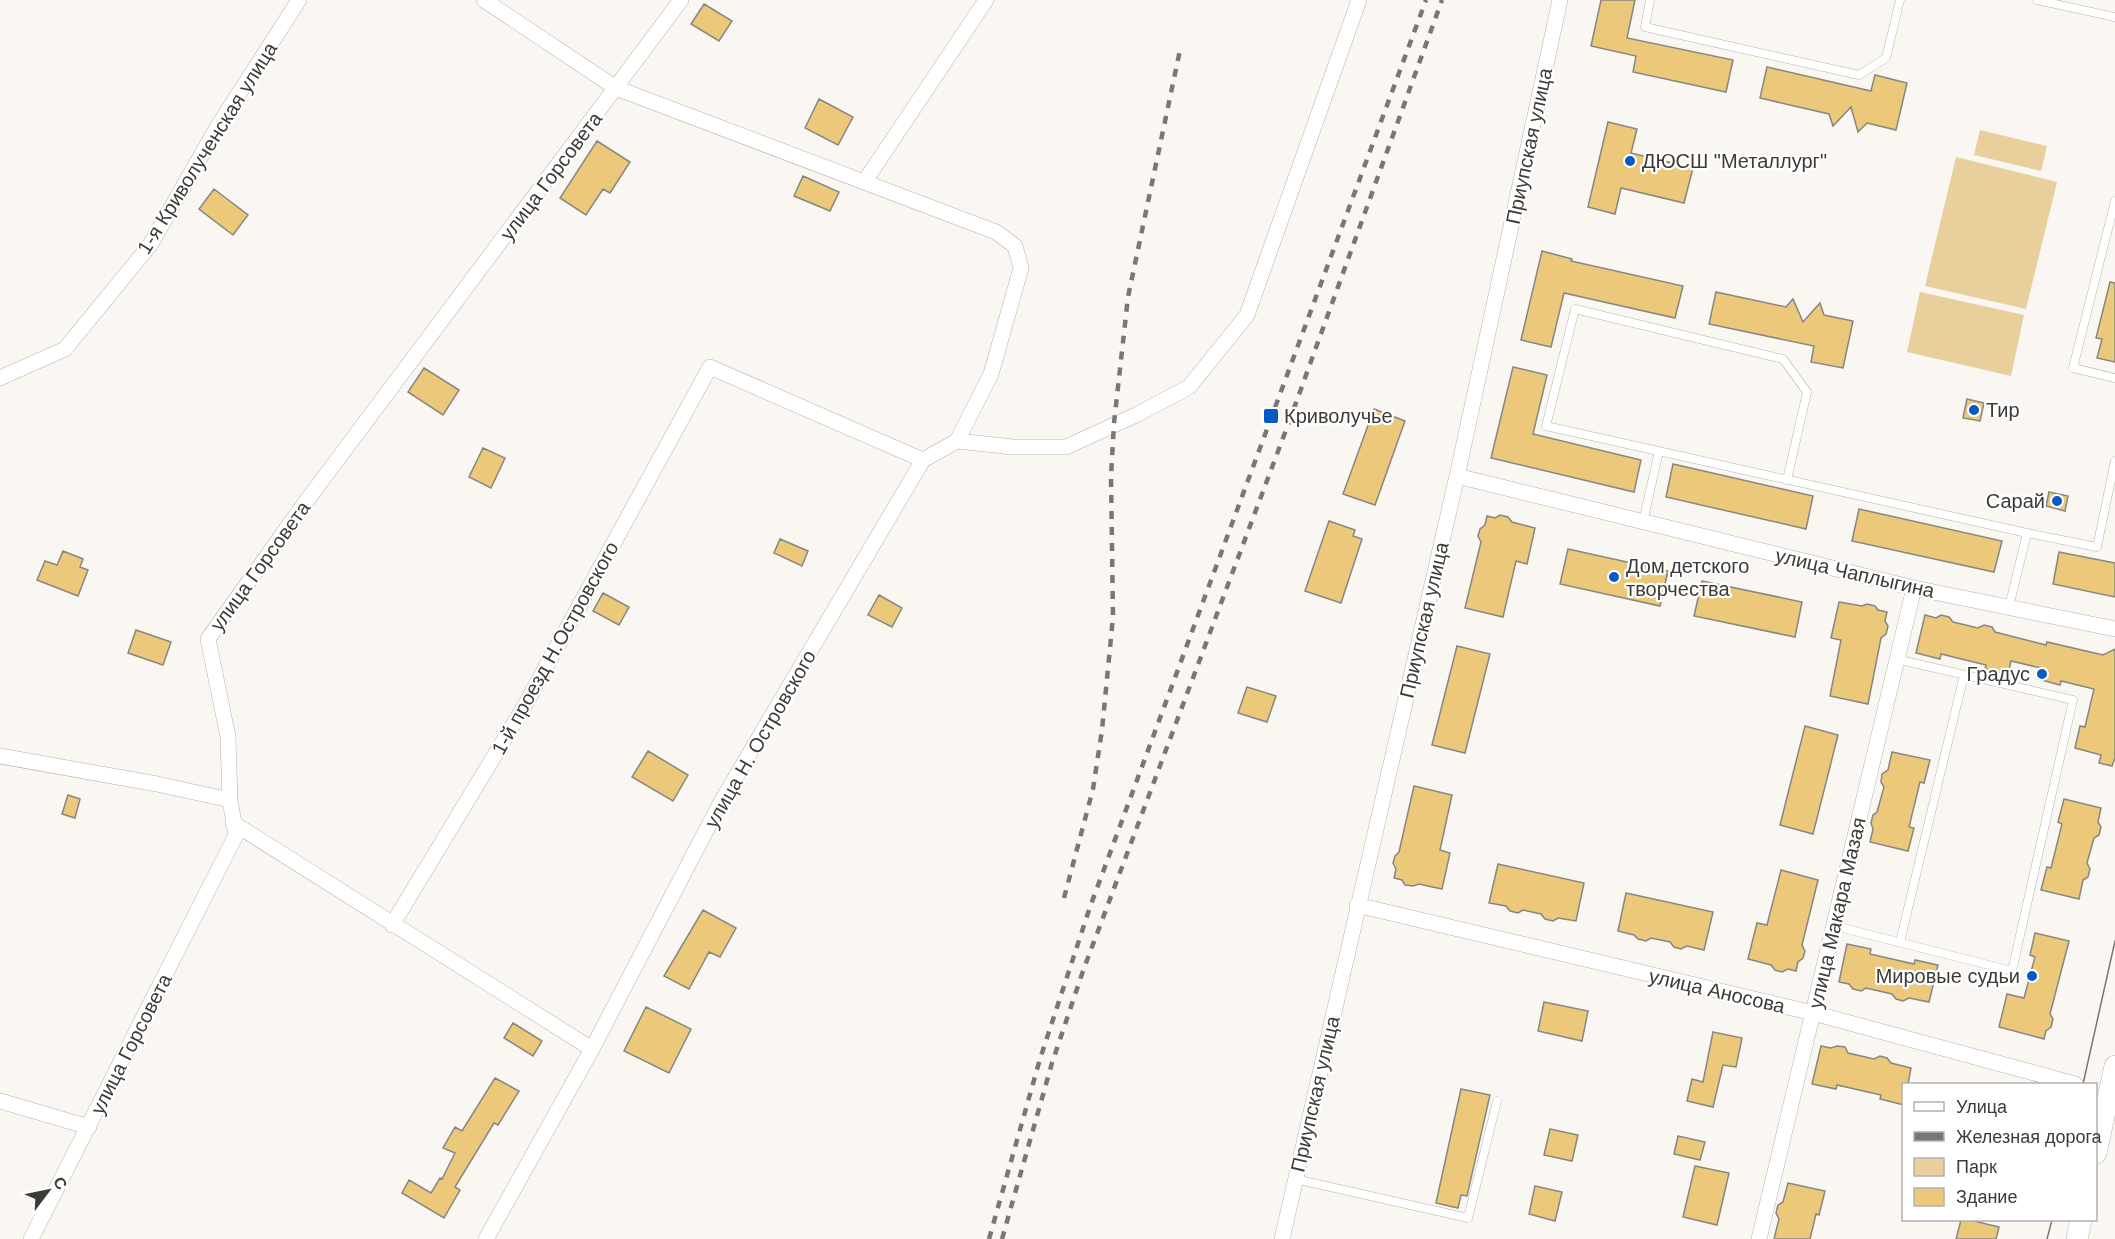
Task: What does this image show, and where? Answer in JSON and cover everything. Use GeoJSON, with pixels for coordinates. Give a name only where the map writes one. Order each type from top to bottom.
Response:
{"type":"FeatureCollection","features":[{"type":"Feature","properties":{"kind":"main road"},"geometry":{"type":"LineString","coordinates":[[2097,1143],[2102,1092],[2115,1066]]}},
{"type":"Feature","properties":{"kind":"main road"},"geometry":{"type":"LineString","coordinates":[[2077,1239],[2081,1221]]}},
{"type":"Feature","properties":{"kind":"street","name":"1-я Криволученская улица"},"geometry":{"type":"LineString","coordinates":[[0,378],[65,349],[150,245],[218,126],[299,0]]}},
{"type":"Feature","properties":{"kind":"street"},"geometry":{"type":"LineString","coordinates":[[484,0],[616,88],[996,232],[1015,246],[1021,268],[991,374],[957,441],[923,460]]}},
{"type":"Feature","properties":{"kind":"street","name":"улица Горсовета"},"geometry":{"type":"LineString","coordinates":[[31,1239],[236,835],[230,800],[228,737],[208,639],[310,497],[681,0]]}},
{"type":"Feature","properties":{"kind":"street"},"geometry":{"type":"LineString","coordinates":[[865,181],[986,0]]}},
{"type":"Feature","properties":{"kind":"street"},"geometry":{"type":"LineString","coordinates":[[957,441],[1013,447],[1066,447],[1136,415],[1189,387],[1247,315],[1359,0]]}},
{"type":"Feature","properties":{"kind":"street","name":"Приупская улица"},"geometry":{"type":"LineString","coordinates":[[1282,1239],[1457,476],[1560,0]]}},
{"type":"Feature","properties":{"kind":"street","name":"1-й проезд Н.Островского"},"geometry":{"type":"LineString","coordinates":[[392,925],[524,708],[710,367],[923,460]]}},
{"type":"Feature","properties":{"kind":"street","name":"улица Н. Островского"},"geometry":{"type":"LineString","coordinates":[[486,1239],[592,1049],[721,802],[923,460]]}},
{"type":"Feature","properties":{"kind":"street","name":"улица Чаплыгина"},"geometry":{"type":"LineString","coordinates":[[1457,476],[1914,588],[2115,629]]}},
{"type":"Feature","properties":{"kind":"street","name":"улица Макара Мазая"},"geometry":{"type":"LineString","coordinates":[[1759,1239],[1914,588]]}},
{"type":"Feature","properties":{"kind":"street"},"geometry":{"type":"LineString","coordinates":[[0,756],[157,784],[230,800]]}},
{"type":"Feature","properties":{"kind":"street"},"geometry":{"type":"LineString","coordinates":[[233,823],[592,1049]]}},
{"type":"Feature","properties":{"kind":"street","name":"улица Аносова"},"geometry":{"type":"LineString","coordinates":[[1358,905],[1813,1014],[2071,1083]]}},
{"type":"Feature","properties":{"kind":"street"},"geometry":{"type":"LineString","coordinates":[[0,1101],[89,1127]]}},
{"type":"Feature","properties":{"kind":"lane"},"geometry":{"type":"LineString","coordinates":[[1650,0],[1644,27],[1859,75],[1886,58],[1900,0]]}},
{"type":"Feature","properties":{"kind":"lane"},"geometry":{"type":"LineString","coordinates":[[2037,0],[2115,17]]}},
{"type":"Feature","properties":{"kind":"lane"},"geometry":{"type":"LineString","coordinates":[[2115,201],[2073,368],[2115,378]]}},
{"type":"Feature","properties":{"kind":"lane"},"geometry":{"type":"LineString","coordinates":[[1787,480],[1807,392],[1783,359],[1575,309],[1546,426],[1787,480],[2027,533],[2097,547],[2115,461]]}},
{"type":"Feature","properties":{"kind":"lane"},"geometry":{"type":"LineString","coordinates":[[1643,522],[1659,451]]}},
{"type":"Feature","properties":{"kind":"lane"},"geometry":{"type":"LineString","coordinates":[[2009,607],[2027,533]]}},
{"type":"Feature","properties":{"kind":"lane"},"geometry":{"type":"LineString","coordinates":[[1835,926],[2012,971],[2073,700],[1896,659]]}},
{"type":"Feature","properties":{"kind":"lane"},"geometry":{"type":"LineString","coordinates":[[1900,942],[1964,675]]}},
{"type":"Feature","properties":{"kind":"lane"},"geometry":{"type":"LineString","coordinates":[[1295,1179],[1468,1218],[1497,1101]]}},
{"type":"Feature","properties":{"kind":"green space"},"geometry":{"type":"Polygon","coordinates":[[[1980,130],[2047,146],[2041,171],[1974,155],[1980,130]]]}},
{"type":"Feature","properties":{"kind":"green space"},"geometry":{"type":"Polygon","coordinates":[[[1956,157],[2057,182],[2026,309],[1925,286],[1956,157]]]}},
{"type":"Feature","properties":{"kind":"green space"},"geometry":{"type":"Polygon","coordinates":[[[1920,292],[2024,315],[2011,376],[1907,352],[1920,292]]]}},
{"type":"Feature","properties":{"kind":"building"},"geometry":{"type":"Polygon","coordinates":[[[1601,0],[1635,0],[1627,38],[1733,60],[1726,92],[1633,72],[1636,56],[1591,46],[1601,0]]]}},
{"type":"Feature","properties":{"kind":"building"},"geometry":{"type":"Polygon","coordinates":[[[704,4],[732,21],[719,41],[691,24],[704,4]]]}},
{"type":"Feature","properties":{"kind":"building"},"geometry":{"type":"Polygon","coordinates":[[[1767,67],[1871,91],[1875,75],[1907,83],[1896,130],[1867,123],[1858,132],[1851,107],[1833,126],[1829,114],[1760,98],[1767,67]]]}},
{"type":"Feature","properties":{"kind":"building"},"geometry":{"type":"Polygon","coordinates":[[[819,99],[853,117],[838,145],[805,128],[819,99]]]}},
{"type":"Feature","properties":{"kind":"building","name":"ДЮСШ \"Металлург\""},"geometry":{"type":"Polygon","coordinates":[[[1608,122],[1637,129],[1631,153],[1693,168],[1684,203],[1621,188],[1615,214],[1588,207],[1608,122]]]}},
{"type":"Feature","properties":{"kind":"building"},"geometry":{"type":"Polygon","coordinates":[[[597,141],[630,162],[610,193],[603,189],[586,215],[560,198],[597,141]]]}},
{"type":"Feature","properties":{"kind":"building"},"geometry":{"type":"Polygon","coordinates":[[[803,176],[839,192],[830,211],[794,196],[803,176]]]}},
{"type":"Feature","properties":{"kind":"building"},"geometry":{"type":"Polygon","coordinates":[[[214,189],[248,215],[233,235],[199,209],[214,189]]]}},
{"type":"Feature","properties":{"kind":"building"},"geometry":{"type":"Polygon","coordinates":[[[1542,251],[1572,259],[1571,261],[1683,286],[1675,318],[1564,293],[1551,347],[1521,340],[1542,251]]]}},
{"type":"Feature","properties":{"kind":"building"},"geometry":{"type":"Polygon","coordinates":[[[2110,282],[2115,283],[2115,362],[2097,358],[2102,339],[2096,338],[2110,282]]]}},
{"type":"Feature","properties":{"kind":"building"},"geometry":{"type":"Polygon","coordinates":[[[1716,292],[1786,307],[1793,299],[1803,322],[1820,303],[1824,315],[1853,321],[1843,368],[1811,362],[1814,346],[1709,324],[1716,292]]]}},
{"type":"Feature","properties":{"kind":"building"},"geometry":{"type":"Polygon","coordinates":[[[1513,367],[1547,375],[1533,434],[1641,460],[1634,492],[1491,458],[1513,367]]]}},
{"type":"Feature","properties":{"kind":"building"},"geometry":{"type":"Polygon","coordinates":[[[424,368],[459,390],[443,415],[408,392],[424,368]]]}},
{"type":"Feature","properties":{"kind":"building","name":"Тир"},"geometry":{"type":"Polygon","coordinates":[[[1967,399],[1984,403],[1980,421],[1963,418],[1967,399]]]}},
{"type":"Feature","properties":{"kind":"building","name":"Криволучье"},"geometry":{"type":"Polygon","coordinates":[[[1374,409],[1405,421],[1375,505],[1343,494],[1374,409]]]}},
{"type":"Feature","properties":{"kind":"building"},"geometry":{"type":"Polygon","coordinates":[[[483,448],[505,458],[491,488],[469,477],[483,448]]]}},
{"type":"Feature","properties":{"kind":"building"},"geometry":{"type":"Polygon","coordinates":[[[1673,464],[1813,496],[1806,529],[1666,497],[1673,464]]]}},
{"type":"Feature","properties":{"kind":"building","name":"Сарай"},"geometry":{"type":"Polygon","coordinates":[[[2049,492],[2068,496],[2065,511],[2046,506],[2049,492]]]}},
{"type":"Feature","properties":{"kind":"building"},"geometry":{"type":"Polygon","coordinates":[[[1859,509],[2002,541],[1994,572],[1852,541],[1859,509]]]}},
{"type":"Feature","properties":{"kind":"building"},"geometry":{"type":"Polygon","coordinates":[[[1500,515],[1508,517],[1512,522],[1535,528],[1527,564],[1516,561],[1503,617],[1465,608],[1481,542],[1478,536],[1480,529],[1485,525],[1487,516],[1495,518],[1500,515]]]}},
{"type":"Feature","properties":{"kind":"building"},"geometry":{"type":"Polygon","coordinates":[[[1329,521],[1355,530],[1353,536],[1362,539],[1341,603],[1305,591],[1329,521]]]}},
{"type":"Feature","properties":{"kind":"building"},"geometry":{"type":"Polygon","coordinates":[[[780,539],[808,551],[802,566],[774,553],[780,539]]]}},
{"type":"Feature","properties":{"kind":"building","name":"Дом детского творчества"},"geometry":{"type":"Polygon","coordinates":[[[1568,549],[1668,571],[1660,606],[1560,584],[1568,549]]]}},
{"type":"Feature","properties":{"kind":"building"},"geometry":{"type":"Polygon","coordinates":[[[63,551],[83,559],[80,567],[88,570],[78,596],[37,580],[45,561],[57,565],[63,551]]]}},
{"type":"Feature","properties":{"kind":"building"},"geometry":{"type":"Polygon","coordinates":[[[2059,552],[2115,563],[2115,597],[2053,584],[2059,552]]]}},
{"type":"Feature","properties":{"kind":"building"},"geometry":{"type":"Polygon","coordinates":[[[1702,581],[1802,602],[1795,637],[1694,616],[1702,581]]]}},
{"type":"Feature","properties":{"kind":"building"},"geometry":{"type":"Polygon","coordinates":[[[603,593],[629,607],[619,625],[593,611],[603,593]]]}},
{"type":"Feature","properties":{"kind":"building"},"geometry":{"type":"Polygon","coordinates":[[[879,595],[902,608],[892,627],[868,615],[879,595]]]}},
{"type":"Feature","properties":{"kind":"building"},"geometry":{"type":"Polygon","coordinates":[[[1839,602],[1862,606],[1867,604],[1887,612],[1885,621],[1888,626],[1886,634],[1881,638],[1868,704],[1830,696],[1841,640],[1831,638],[1839,602]]]}},
{"type":"Feature","properties":{"kind":"building"},"geometry":{"type":"Polygon","coordinates":[[[1925,615],[1936,618],[1941,615],[1949,617],[1953,622],[1978,628],[1984,625],[1992,627],[1995,632],[2046,645],[2047,642],[2103,655],[2115,649],[2115,758],[2112,766],[2099,763],[2101,755],[2075,748],[2080,726],[2085,727],[2094,689],[2061,681],[2060,685],[2038,679],[2041,668],[2011,661],[2008,675],[1985,669],[1986,665],[1941,654],[1940,659],[1916,653],[1925,615]]]}},
{"type":"Feature","properties":{"kind":"building"},"geometry":{"type":"Polygon","coordinates":[[[136,630],[171,642],[163,665],[128,653],[136,630]]]}},
{"type":"Feature","properties":{"kind":"building"},"geometry":{"type":"Polygon","coordinates":[[[1457,646],[1490,654],[1465,753],[1432,745],[1457,646]]]}},
{"type":"Feature","properties":{"kind":"building"},"geometry":{"type":"Polygon","coordinates":[[[1247,687],[1276,696],[1267,722],[1238,713],[1247,687]]]}},
{"type":"Feature","properties":{"kind":"building"},"geometry":{"type":"Polygon","coordinates":[[[1805,726],[1838,735],[1813,834],[1780,825],[1805,726]]]}},
{"type":"Feature","properties":{"kind":"building"},"geometry":{"type":"Polygon","coordinates":[[[648,751],[688,775],[673,801],[632,777],[648,751]]]}},
{"type":"Feature","properties":{"kind":"building"},"geometry":{"type":"Polygon","coordinates":[[[1892,752],[1930,760],[1924,783],[1920,782],[1909,827],[1914,828],[1908,851],[1870,842],[1873,815],[1877,812],[1884,787],[1881,782],[1882,774],[1888,770],[1892,752]]]}},
{"type":"Feature","properties":{"kind":"building"},"geometry":{"type":"Polygon","coordinates":[[[1414,786],[1452,795],[1440,850],[1450,853],[1442,889],[1419,884],[1405,885],[1402,880],[1394,878],[1396,869],[1393,863],[1399,852],[1414,786]]]}},
{"type":"Feature","properties":{"kind":"building"},"geometry":{"type":"Polygon","coordinates":[[[68,795],[80,799],[75,818],[62,814],[68,795]]]}},
{"type":"Feature","properties":{"kind":"building"},"geometry":{"type":"Polygon","coordinates":[[[2064,799],[2101,808],[2098,822],[2101,827],[2099,835],[2094,838],[2087,863],[2090,869],[2088,877],[2083,880],[2079,899],[2041,890],[2047,867],[2051,868],[2062,824],[2058,822],[2064,799]]]}},
{"type":"Feature","properties":{"kind":"building"},"geometry":{"type":"Polygon","coordinates":[[[1498,864],[1584,883],[1576,921],[1558,918],[1553,921],[1545,919],[1541,914],[1523,910],[1518,913],[1510,911],[1506,906],[1489,903],[1498,864]]]}},
{"type":"Feature","properties":{"kind":"building"},"geometry":{"type":"Polygon","coordinates":[[[1781,870],[1818,880],[1802,945],[1805,951],[1803,958],[1798,962],[1796,971],[1788,969],[1782,972],[1775,970],[1771,965],[1748,959],[1757,923],[1767,925],[1781,870]]]}},
{"type":"Feature","properties":{"kind":"building"},"geometry":{"type":"Polygon","coordinates":[[[1626,893],[1713,912],[1704,950],[1687,946],[1681,949],[1674,947],[1670,942],[1651,938],[1646,941],[1618,931],[1626,893]]]}},
{"type":"Feature","properties":{"kind":"building"},"geometry":{"type":"Polygon","coordinates":[[[703,910],[736,928],[720,957],[709,952],[689,989],[664,976],[703,910]]]}},
{"type":"Feature","properties":{"kind":"building"},"geometry":{"type":"Polygon","coordinates":[[[2035,933],[2069,941],[2050,1014],[2053,1019],[2051,1027],[2046,1031],[2044,1039],[1999,1027],[2007,994],[2024,998],[2035,957],[2030,955],[2035,933]]]}},
{"type":"Feature","properties":{"kind":"building"},"geometry":{"type":"Polygon","coordinates":[[[1847,944],[1871,949],[1870,954],[1914,964],[1915,960],[1938,965],[1929,1002],[1909,998],[1903,1001],[1896,999],[1892,994],[1866,988],[1861,991],[1853,989],[1849,984],[1839,982],[1847,944]]]}},
{"type":"Feature","properties":{"kind":"building"},"geometry":{"type":"Polygon","coordinates":[[[1544,1002],[1588,1011],[1582,1041],[1538,1031],[1544,1002]]]}},
{"type":"Feature","properties":{"kind":"building"},"geometry":{"type":"Polygon","coordinates":[[[646,1007],[691,1029],[669,1073],[624,1051],[646,1007]]]}},
{"type":"Feature","properties":{"kind":"building"},"geometry":{"type":"Polygon","coordinates":[[[513,1023],[542,1041],[533,1056],[504,1038],[513,1023]]]}},
{"type":"Feature","properties":{"kind":"building"},"geometry":{"type":"Polygon","coordinates":[[[1713,1032],[1742,1038],[1736,1067],[1723,1065],[1713,1107],[1687,1101],[1692,1079],[1703,1082],[1713,1032]]]}},
{"type":"Feature","properties":{"kind":"building"},"geometry":{"type":"Polygon","coordinates":[[[1821,1046],[1845,1047],[1848,1053],[1874,1059],[1880,1056],[1887,1058],[1891,1063],[1911,1068],[1908,1083],[1902,1083],[1902,1104],[1880,1099],[1881,1095],[1837,1085],[1836,1089],[1812,1084],[1821,1046]]]}},
{"type":"Feature","properties":{"kind":"building"},"geometry":{"type":"Polygon","coordinates":[[[495,1078],[519,1091],[498,1125],[494,1123],[455,1187],[460,1190],[444,1218],[402,1193],[409,1180],[431,1193],[440,1178],[442,1179],[455,1153],[443,1148],[455,1127],[462,1131],[495,1078]]]}},
{"type":"Feature","properties":{"kind":"building"},"geometry":{"type":"Polygon","coordinates":[[[1461,1089],[1490,1095],[1467,1196],[1461,1195],[1458,1208],[1436,1203],[1461,1089]]]}},
{"type":"Feature","properties":{"kind":"building"},"geometry":{"type":"Polygon","coordinates":[[[1550,1129],[1578,1135],[1572,1161],[1544,1155],[1550,1129]]]}},
{"type":"Feature","properties":{"kind":"building"},"geometry":{"type":"Polygon","coordinates":[[[1678,1136],[1705,1142],[1700,1160],[1674,1154],[1678,1136]]]}},
{"type":"Feature","properties":{"kind":"building"},"geometry":{"type":"Polygon","coordinates":[[[1695,1166],[1729,1173],[1717,1225],[1683,1217],[1695,1166]]]}},
{"type":"Feature","properties":{"kind":"building"},"geometry":{"type":"Polygon","coordinates":[[[1788,1183],[1825,1191],[1810,1239],[1774,1239],[1779,1219],[1776,1213],[1778,1205],[1783,1202],[1788,1183]]]}},
{"type":"Feature","properties":{"kind":"building"},"geometry":{"type":"Polygon","coordinates":[[[1535,1186],[1562,1192],[1555,1221],[1529,1214],[1535,1186]]]}},
{"type":"Feature","properties":{"kind":"building"},"geometry":{"type":"Polygon","coordinates":[[[1961,1221],[1974,1221],[1999,1227],[1996,1239],[1956,1239],[1961,1221]]]}},
{"type":"Feature","properties":{"kind":"tram line"},"geometry":{"type":"LineString","coordinates":[[2083,1083],[2115,941]]}},
{"type":"Feature","properties":{"kind":"tram line"},"geometry":{"type":"LineString","coordinates":[[2047,1239],[2052,1221]]}},
{"type":"Feature","properties":{"kind":"railway"},"geometry":{"type":"LineString","coordinates":[[989,1239],[1040,1059],[1090,907],[1426,0]]}},
{"type":"Feature","properties":{"kind":"railway"},"geometry":{"type":"LineString","coordinates":[[1002,1239],[1052,1063],[1083,971],[1289,422],[1442,0]]}},
{"type":"Feature","properties":{"kind":"railway"},"geometry":{"type":"LineString","coordinates":[[1064,898],[1093,789],[1102,730],[1113,617],[1111,476],[1114,423],[1128,297],[1180,50]]}},
{"type":"Feature","properties":{"kind":"place","name":"ДЮСШ \"Металлург\""},"geometry":{"type":"Point","coordinates":[1630,161]}},
{"type":"Feature","properties":{"kind":"place","name":"Тир"},"geometry":{"type":"Point","coordinates":[1974,410]}},
{"type":"Feature","properties":{"kind":"place","name":"Криволучье"},"geometry":{"type":"Point","coordinates":[1271,416]}},
{"type":"Feature","properties":{"kind":"place","name":"Сарай"},"geometry":{"type":"Point","coordinates":[2057,501]}},
{"type":"Feature","properties":{"kind":"place","name":"Дом детского творчества"},"geometry":{"type":"Point","coordinates":[1614,577]}},
{"type":"Feature","properties":{"kind":"place","name":"Градус"},"geometry":{"type":"Point","coordinates":[2042,674]}},
{"type":"Feature","properties":{"kind":"place","name":"Мировые судьи"},"geometry":{"type":"Point","coordinates":[2032,976]}}]}
